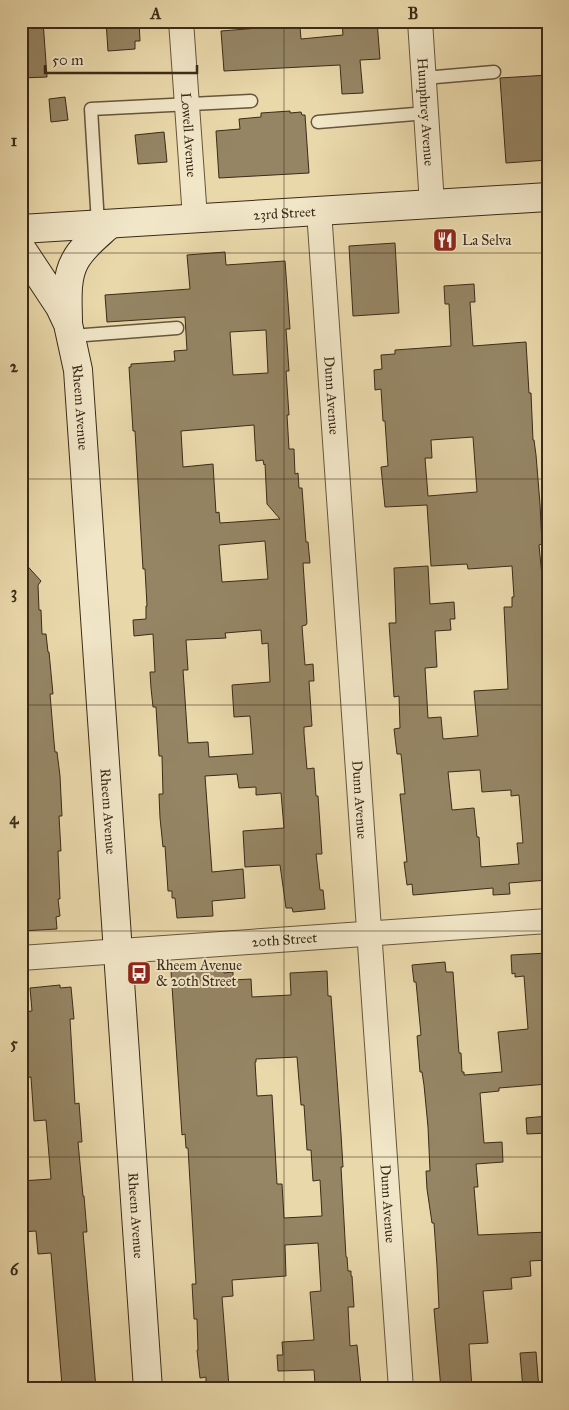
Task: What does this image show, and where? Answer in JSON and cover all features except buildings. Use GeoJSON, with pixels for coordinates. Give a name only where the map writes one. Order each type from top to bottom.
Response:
{"type":"FeatureCollection","features":[{"type":"Feature","properties":{"kind":"street","name":"Lowell Avenue"},"geometry":{"type":"LineString","coordinates":[[181,21],[194,218]]}},
{"type":"Feature","properties":{"kind":"street","name":"Humphrey Avenue"},"geometry":{"type":"LineString","coordinates":[[420,21],[432,204]]}},
{"type":"Feature","properties":{"kind":"street","name":"23rd Street"},"geometry":{"type":"LineString","coordinates":[[21,229],[548,197]]}},
{"type":"Feature","properties":{"kind":"street","name":"Dunn Avenue"},"geometry":{"type":"LineString","coordinates":[[319,211],[401,1389]]}},
{"type":"Feature","properties":{"kind":"street"},"geometry":{"type":"LineString","coordinates":[[70,330],[68,292],[75,261],[104,224]]}},
{"type":"Feature","properties":{"kind":"street","name":"Rheem Avenue"},"geometry":{"type":"LineString","coordinates":[[21,248],[60,307],[70,330],[79,380],[148,1389]]}},
{"type":"Feature","properties":{"kind":"street","name":"20th Street"},"geometry":{"type":"LineString","coordinates":[[21,958],[548,921]]}},
{"type":"Feature","properties":{"kind":"lane"},"geometry":{"type":"LineString","coordinates":[[424,78],[494,72]]}},
{"type":"Feature","properties":{"kind":"lane"},"geometry":{"type":"LineString","coordinates":[[104,224],[90,110],[251,101]]}},
{"type":"Feature","properties":{"kind":"lane"},"geometry":{"type":"LineString","coordinates":[[318,122],[427,113]]}},
{"type":"Feature","properties":{"kind":"lane"},"geometry":{"type":"LineString","coordinates":[[70,330],[178,328]]}},
{"type":"Feature","properties":{"kind":"place","name":"La Selva"},"geometry":{"type":"Point","coordinates":[445,240]}},
{"type":"Feature","properties":{"kind":"place","name":"Rheem Avenue & 20th Street"},"geometry":{"type":"Point","coordinates":[139,973]}}]}
